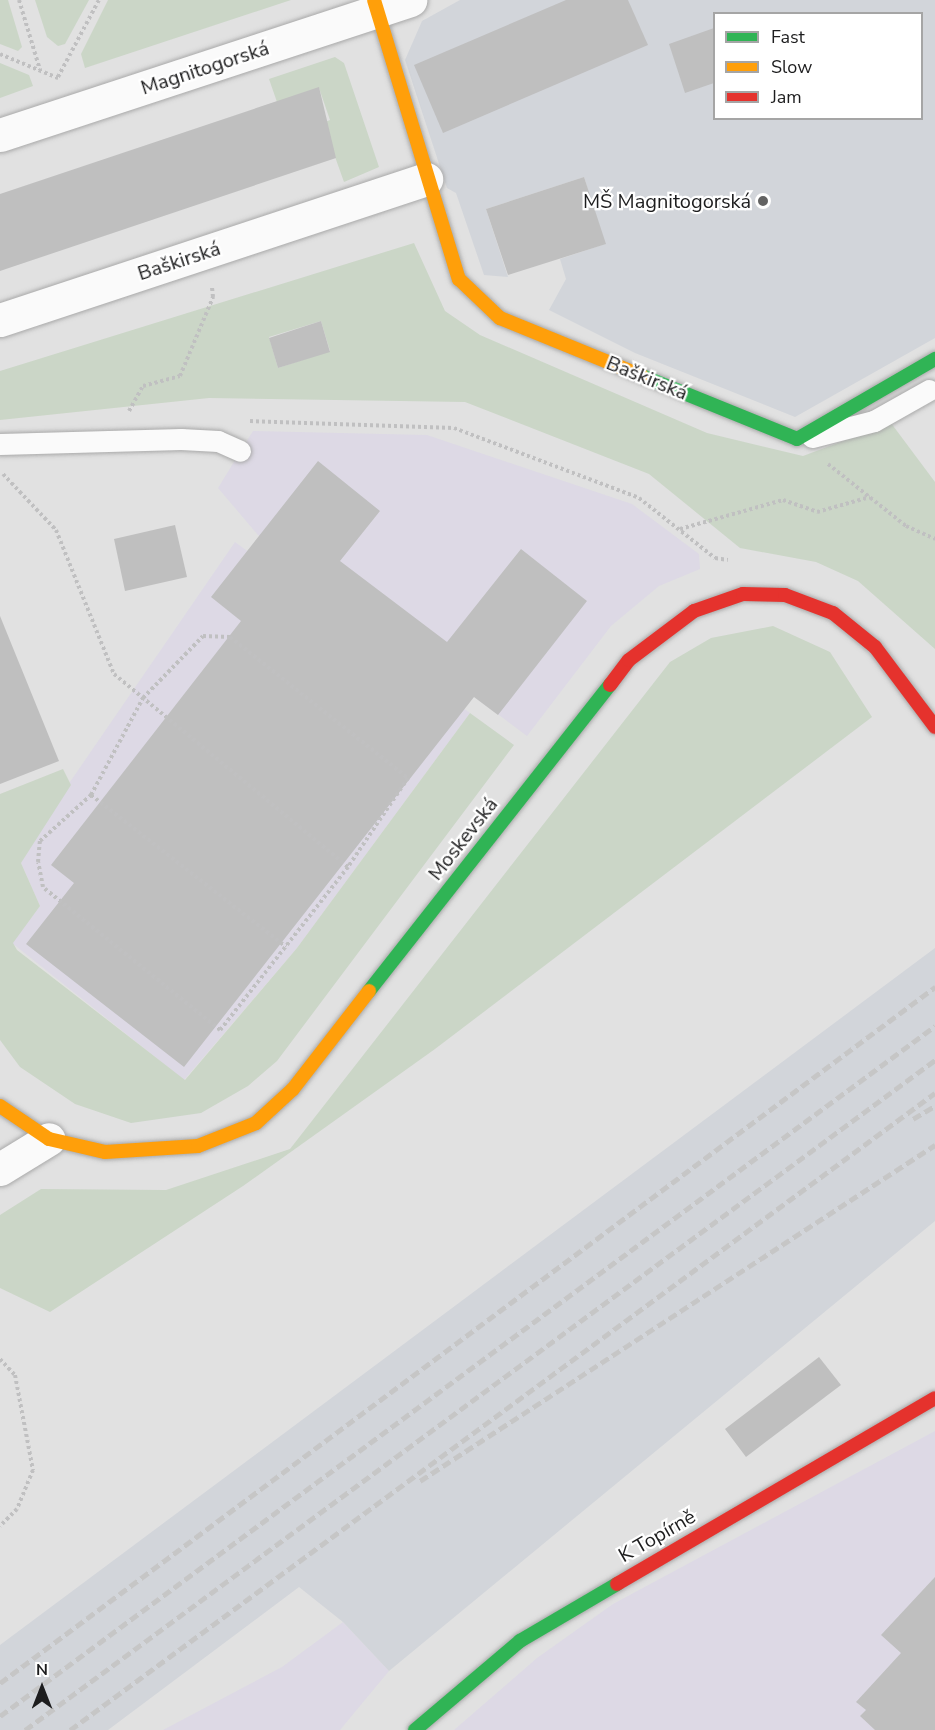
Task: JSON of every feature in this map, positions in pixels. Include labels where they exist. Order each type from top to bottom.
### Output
[{"type":"street","name":"Magnitogorská","points":[[0,135],[376,6],[410,0]]},
{"type":"street","name":"Baškirská","points":[[376,6],[426,179],[459,279],[500,318],[797,439]]},
{"type":"street","name":"Baškirská","points":[[0,320],[426,179]]},
{"type":"street","points":[[797,439],[935,359]]},
{"type":"street","name":"Moskevská","points":[[0,1106],[49,1139],[105,1152],[167,1152],[234,1133],[278,1106],[609,684],[652,638],[694,611],[743,594],[786,595],[810,602],[856,629],[897,676],[935,727]]},
{"type":"street","points":[[0,1169],[49,1139]]},
{"type":"street","name":"K Topírně","points":[[415,1730],[520,1641],[935,1398]]},
{"type":"lane","points":[[797,439],[837,434],[874,421],[929,390]]},
{"type":"lane","points":[[0,444],[113,437],[218,441],[240,452]]},
{"type":"path","points":[[19,0],[40,70]]},
{"type":"path","points":[[58,78],[99,0]]},
{"type":"path","points":[[0,54],[65,80]]},
{"type":"path","points":[[113,437],[143,386],[180,376],[213,297],[208,251]]},
{"type":"path","points":[[238,421],[454,428],[639,498]]},
{"type":"path","points":[[797,439],[906,526],[935,539]]},
{"type":"path","points":[[0,472],[56,530],[114,674],[348,867]]},
{"type":"path","points":[[679,530],[783,500],[817,512],[870,497]]},
{"type":"path","points":[[203,636],[230,637],[408,778],[348,867],[220,1030],[43,887],[40,841],[91,795],[143,698],[203,636]]},
{"type":"path","points":[[91,795],[286,947]]},
{"type":"path","points":[[0,1359],[15,1375],[33,1470],[17,1509],[0,1526]]},
{"type":"shaded area","name":"MŠ Magnitogorská","points":[[460,0],[935,0],[935,338],[795,417],[635,353],[549,310],[566,279],[560,259],[605,244],[584,177],[486,209],[508,277],[484,275],[456,193],[447,188],[405,60],[422,21]]},
{"type":"shaded area","points":[[253,431],[427,435],[632,504],[699,554],[700,569],[659,586],[611,626],[527,736],[258,535],[218,488]]},
{"type":"shaded area","points":[[235,542],[470,713],[297,948],[184,1080],[12,943],[40,906],[21,863],[50,811]]},
{"type":"shaded area","points":[[935,948],[935,1221],[389,1671],[343,1622],[299,1587],[108,1730],[0,1730],[0,1645]]},
{"type":"shaded area","points":[[935,1431],[935,1730],[454,1730],[537,1658],[613,1604]]},
{"type":"shaded area","points":[[343,1622],[389,1671],[340,1730],[163,1730],[282,1667]]},
{"type":"green space","points":[[0,0],[8,0],[22,47],[18,51],[0,44]]},
{"type":"green space","points":[[35,0],[89,0],[65,44],[58,46],[47,37]]},
{"type":"green space","points":[[108,0],[291,0],[85,68],[81,54]]},
{"type":"green space","points":[[335,57],[344,63],[379,167],[344,182],[323,123],[330,120],[319,88],[277,102],[269,79]]},
{"type":"green space","points":[[0,63],[29,75],[33,86],[0,98]]},
{"type":"green space","points":[[414,243],[445,311],[480,335],[707,433],[803,456],[891,423],[935,482],[935,649],[858,581],[816,562],[740,548],[649,474],[465,402],[209,398],[0,420],[0,371]],"holes":[[[321,321],[330,351],[278,368],[269,337]]]},
{"type":"green space","points":[[773,626],[830,652],[872,717],[435,1049],[243,1186],[50,1312],[0,1288],[0,1215],[41,1189],[166,1190],[290,1149],[670,662],[711,638]]},
{"type":"green space","points":[[470,713],[514,745],[277,1061],[248,1086],[201,1113],[131,1123],[75,1104],[20,1067],[0,1040],[0,794],[63,769],[71,785],[21,863],[40,906],[13,943],[17,950],[185,1080],[297,948]]},
{"type":"building","points":[[566,0],[628,0],[648,45],[443,133],[414,65]]},
{"type":"building","points":[[713,28],[713,83],[685,93],[669,44]]},
{"type":"building","points":[[319,87],[336,158],[0,271],[0,194]]},
{"type":"building","points":[[584,177],[606,244],[508,275],[486,209]]},
{"type":"building","points":[[321,321],[330,352],[278,368],[269,338]]},
{"type":"building","points":[[318,461],[380,511],[340,561],[447,642],[521,549],[587,601],[498,715],[474,697],[184,1067],[26,944],[74,883],[51,865],[241,621],[211,597]]},
{"type":"building","points":[[175,525],[187,577],[125,591],[114,539]]},
{"type":"building","points":[[0,616],[59,761],[0,784]]},
{"type":"building","points":[[819,1357],[841,1385],[746,1457],[725,1429]]},
{"type":"building","points":[[935,1577],[935,1730],[875,1730],[860,1716],[866,1710],[856,1702],[901,1653],[881,1635]]},
{"type":"railway","points":[[0,1683],[935,987]]},
{"type":"railway","points":[[0,1716],[935,1026]]},
{"type":"railway","points":[[25,1730],[935,1060]]},
{"type":"railway","points":[[70,1730],[935,1093]]},
{"type":"railway","points":[[913,1119],[935,1106]]},
{"type":"railway","points":[[420,1481],[935,1145]]},
{"type":"traffic: fast","points":[[642,376],[797,439],[935,359]]},
{"type":"traffic: fast","points":[[369,991],[610,685]]},
{"type":"traffic: fast","points":[[415,1730],[520,1641],[617,1584]]},
{"type":"traffic: slow","points":[[374,0],[459,279],[500,318],[642,376]]},
{"type":"traffic: slow","points":[[0,1106],[49,1139],[105,1152],[198,1146],[256,1123],[293,1089],[369,991]]},
{"type":"traffic: jam","points":[[610,685],[629,660],[694,611],[743,594],[785,595],[833,613],[875,647],[935,727]]},
{"type":"traffic: jam","points":[[617,1584],[935,1398]]},
{"type":"place","name":"MŠ Magnitogorská","points":[[763,201]]}]
